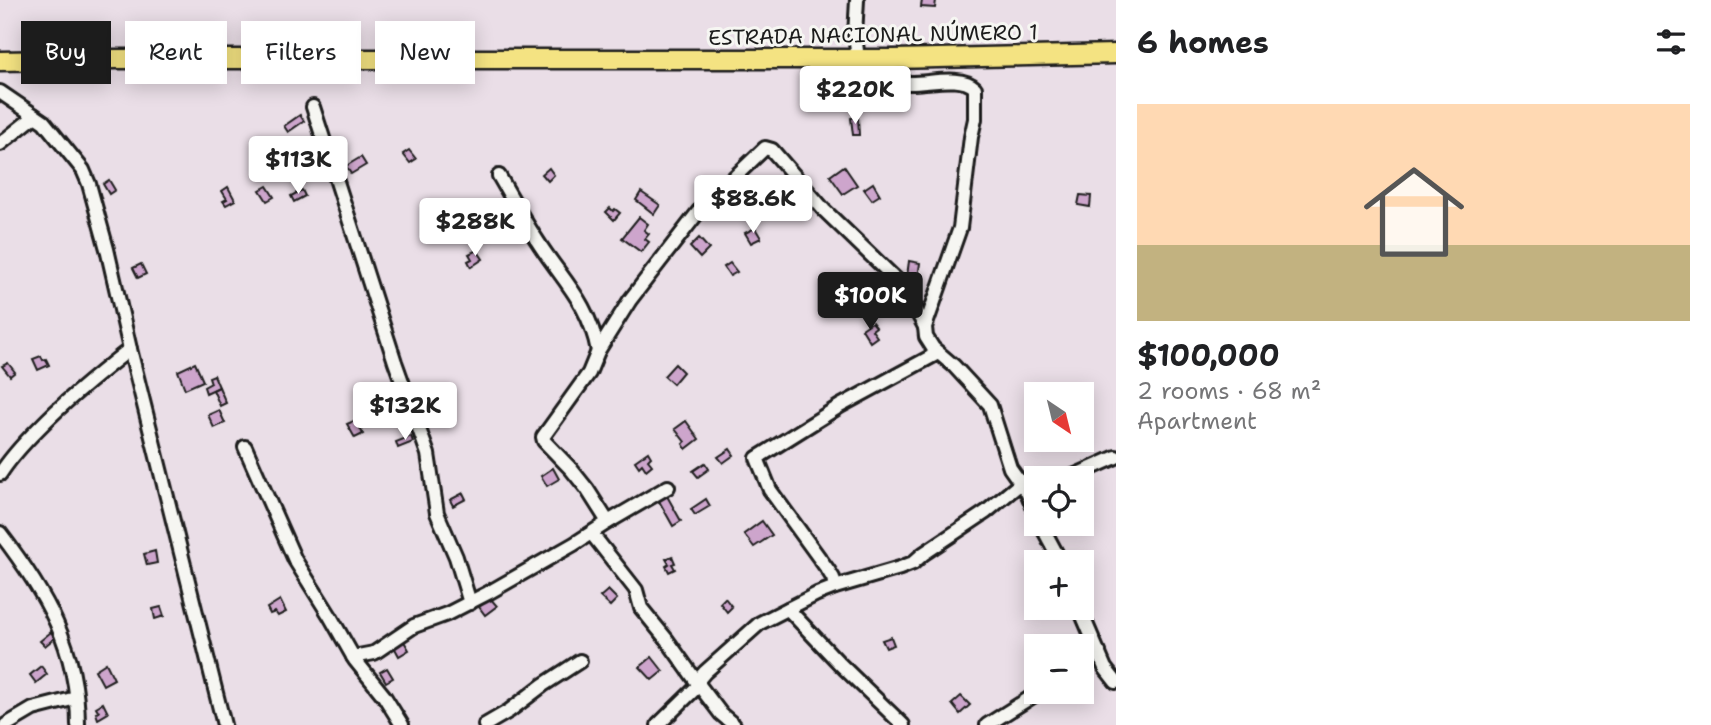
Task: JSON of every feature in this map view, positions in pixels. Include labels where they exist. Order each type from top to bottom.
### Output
[{"type":"highway","name":"ESTRADA NACIONAL NÚMERO 1","points":[[0,61],[859,59],[1116,54]]},
{"type":"street","points":[[858,0],[855,35],[859,59],[869,79],[910,83],[951,80],[971,84],[975,88],[975,119],[960,228],[925,327]]},
{"type":"street","points":[[0,92],[44,122],[79,164],[86,177],[107,249],[224,725]]},
{"type":"street","points":[[313,107],[395,362],[428,454],[438,513],[456,557],[470,603]]},
{"type":"street","points":[[0,144],[35,116]]},
{"type":"street","points":[[608,522],[571,469],[544,442],[543,437],[589,373],[598,351],[630,300],[699,211],[765,148],[772,150],[824,210],[904,287],[925,327],[929,343],[990,405],[1010,468],[1024,484]]},
{"type":"street","points":[[499,176],[538,243],[586,310],[598,351]]},
{"type":"street","points":[[0,474],[23,444],[65,401],[130,349]]},
{"type":"street","points":[[835,586],[828,570],[770,490],[757,458],[839,407],[939,353]]},
{"type":"street","points":[[245,447],[295,560],[353,657],[384,696],[402,725]]},
{"type":"street","points":[[1094,467],[1116,457]]},
{"type":"street","points":[[353,657],[374,653],[414,625],[470,603],[592,534],[668,487]]},
{"type":"street","points":[[658,725],[699,685],[699,679],[705,672],[760,624],[835,586],[913,563],[986,512],[1024,490]]},
{"type":"street","points":[[0,533],[55,616],[75,677],[78,725]]},
{"type":"street","points":[[592,534],[636,590],[641,608],[721,714],[734,725]]},
{"type":"street","points":[[788,609],[903,725]]},
{"type":"street","points":[[1085,620],[1105,668],[1116,682]]},
{"type":"street","points":[[1094,656],[1099,652]]},
{"type":"street","points":[[369,677],[368,667],[374,653]]},
{"type":"street","points":[[485,725],[580,661]]},
{"type":"street","points":[[6,725],[33,709],[76,698]]},
{"type":"street","points":[[987,725],[1024,702]]},
{"type":"building","points":[[922,0],[936,0],[935,8],[921,7]]},
{"type":"building","points":[[300,115],[304,121],[288,132],[284,126]]},
{"type":"building","points":[[858,117],[859,135],[853,135],[851,118]]},
{"type":"building","points":[[409,150],[416,159],[410,163],[403,154]]},
{"type":"building","points":[[361,157],[366,165],[351,174],[346,166]]},
{"type":"building","points":[[844,166],[857,185],[843,194],[830,176]]},
{"type":"building","points":[[549,168],[554,175],[548,181],[542,174]]},
{"type":"building","points":[[109,180],[115,190],[109,194],[103,184]]},
{"type":"building","points":[[873,183],[880,195],[872,200],[864,189]]},
{"type":"building","points":[[267,186],[274,197],[267,201],[260,190]]},
{"type":"building","points":[[228,187],[235,200],[226,205],[223,201],[227,199],[222,191]]},
{"type":"building","points":[[789,187],[803,204],[798,208],[784,192]]},
{"type":"building","points":[[302,190],[305,196],[294,202],[291,196]]},
{"type":"building","points":[[641,192],[660,205],[654,214],[636,200]]},
{"type":"building","points":[[1080,195],[1091,196],[1090,207],[1078,205]]},
{"type":"building","points":[[610,208],[620,213],[614,220],[606,212]]},
{"type":"building","points":[[639,217],[648,224],[644,230],[649,234],[645,239],[649,242],[641,252],[622,238]]},
{"type":"building","points":[[493,218],[497,223],[478,235],[475,230]]},
{"type":"building","points":[[755,228],[761,238],[751,243],[745,233]]},
{"type":"building","points":[[699,238],[709,249],[700,258],[690,247]]},
{"type":"building","points":[[477,250],[483,259],[471,267],[468,261],[472,259],[469,254]]},
{"type":"building","points":[[909,261],[920,263],[918,278],[907,276]]},
{"type":"building","points":[[730,263],[737,272],[730,276],[724,267]]},
{"type":"building","points":[[141,264],[146,274],[138,278],[133,268]]},
{"type":"building","points":[[872,322],[876,327],[872,330],[877,337],[870,342],[862,329]]},
{"type":"building","points":[[41,356],[49,365],[38,370],[33,359]]},
{"type":"building","points":[[8,363],[15,372],[10,376],[2,366]]},
{"type":"building","points":[[195,363],[203,381],[185,389],[178,371]]},
{"type":"building","points":[[675,364],[683,372],[673,384],[664,376]]},
{"type":"building","points":[[214,375],[219,387],[206,393],[204,387],[211,383],[209,377]]},
{"type":"building","points":[[219,387],[226,403],[220,406],[213,390]]},
{"type":"building","points":[[219,410],[225,423],[214,428],[208,415]]},
{"type":"building","points":[[356,420],[363,434],[355,438],[347,424]]},
{"type":"building","points":[[686,421],[699,439],[686,449],[683,444],[685,442],[675,429]]},
{"type":"building","points":[[411,436],[413,442],[398,448],[396,442]]},
{"type":"building","points":[[730,449],[734,455],[723,463],[718,457]]},
{"type":"building","points":[[648,452],[651,457],[648,460],[652,465],[646,470],[642,464],[639,467],[635,461]]},
{"type":"building","points":[[705,463],[709,469],[698,477],[693,471]]},
{"type":"building","points":[[553,468],[559,479],[547,486],[541,476]]},
{"type":"building","points":[[463,493],[466,499],[453,506],[450,500]]},
{"type":"building","points":[[667,496],[681,521],[673,526],[659,501]]},
{"type":"building","points":[[706,499],[710,506],[695,515],[691,509]]},
{"type":"building","points":[[762,521],[772,535],[754,547],[744,534]]},
{"type":"building","points":[[155,551],[157,563],[147,565],[144,554]]},
{"type":"building","points":[[672,556],[675,569],[669,572],[666,559]]},
{"type":"building","points":[[608,590],[617,599],[610,606],[600,597]]},
{"type":"building","points":[[490,598],[497,606],[485,615],[479,607]]},
{"type":"building","points":[[725,598],[732,607],[727,612],[720,603]]},
{"type":"building","points":[[280,600],[286,612],[278,616],[275,612],[270,614],[267,608]]},
{"type":"building","points":[[161,607],[164,616],[155,619],[153,609]]},
{"type":"building","points":[[51,632],[56,637],[45,646],[40,641]]},
{"type":"building","points":[[891,637],[894,645],[886,648],[882,640]]},
{"type":"building","points":[[402,638],[409,650],[399,656],[392,643]]},
{"type":"building","points":[[652,657],[663,671],[652,680],[640,667]]},
{"type":"building","points":[[106,663],[114,679],[103,685],[95,670]]},
{"type":"building","points":[[41,666],[47,674],[36,683],[30,675]]},
{"type":"building","points":[[387,668],[393,678],[386,682],[380,672]]},
{"type":"building","points":[[961,696],[970,705],[960,714],[952,704]]},
{"type":"building","points":[[103,703],[108,713],[98,719],[96,713],[99,712],[96,707]]}]
